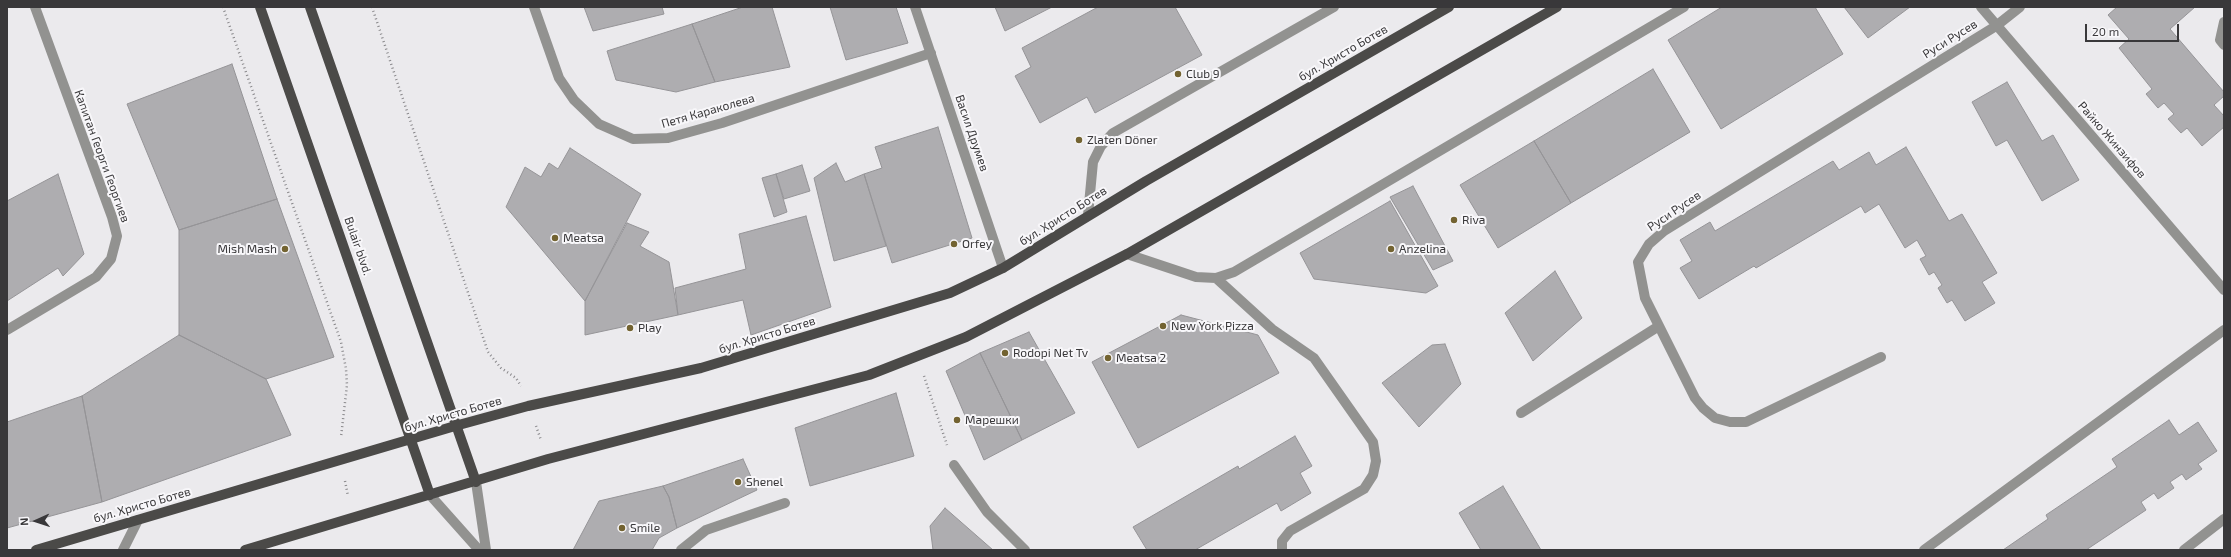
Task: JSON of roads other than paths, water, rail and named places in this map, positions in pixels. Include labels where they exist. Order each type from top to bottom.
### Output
[{"type":"main road","name":"Bulair blvd.","points":[[260,7],[430,494]]},
{"type":"main road","points":[[310,7],[455,426],[476,482]]},
{"type":"main road","name":"бул. Христо Ботев","points":[[36,550],[455,426],[528,406],[701,368],[950,293],[1003,268],[1088,215],[1450,7]]},
{"type":"main road","points":[[245,550],[430,494],[476,482],[548,459],[869,375],[966,337],[1127,254],[1557,7]]},
{"type":"street","name":"Капитан Георги Георгиев","points":[[7,330],[96,277],[111,260],[117,236],[112,217],[52,57],[35,7]]},
{"type":"street","name":"Петя Караколева","points":[[534,7],[559,78],[574,100],[599,124],[633,138],[668,138],[722,123],[931,53]]},
{"type":"street","name":"Васил Друмев","points":[[915,7],[1003,268]]},
{"type":"street","points":[[1088,215],[1093,162],[1101,146],[1113,133],[1334,7]]},
{"type":"street","points":[[1127,254],[1196,277],[1216,278],[1234,272],[1684,7]]},
{"type":"street","name":"Райко Жинзифов","points":[[1981,7],[2224,290]]},
{"type":"street","name":"Руси Русев","points":[[1881,357],[1746,422],[1730,422],[1715,418],[1703,408],[1695,398],[1645,298],[1638,262],[1649,244],[1664,231],[1996,26],[2020,7]]},
{"type":"street","points":[[2224,22],[2220,40],[2224,45]]},
{"type":"street","points":[[1216,278],[1272,329],[1314,358],[1373,442],[1376,461],[1373,475],[1364,489],[1290,531],[1282,541],[1282,550]]},
{"type":"street","points":[[1521,413],[1659,326]]},
{"type":"street","points":[[1924,550],[2224,330]]},
{"type":"street","points":[[954,465],[987,512],[1025,550]]},
{"type":"street","points":[[476,482],[486,550]]},
{"type":"street","points":[[430,494],[479,550]]},
{"type":"street","points":[[681,550],[706,530],[785,503]]},
{"type":"street","points":[[2184,550],[2224,519]]},
{"type":"street","points":[[123,550],[138,520]]},
{"type":"place","name":"Club 9","points":[[1178,74]]},
{"type":"place","name":"Zlaten Döner","points":[[1079,140]]},
{"type":"place","name":"Riva","points":[[1454,220]]},
{"type":"place","name":"Meatsa","points":[[555,238]]},
{"type":"place","name":"Orfey","points":[[954,244]]},
{"type":"place","name":"Mish Mash","points":[[285,249]]},
{"type":"place","name":"Anzelina","points":[[1391,249]]},
{"type":"place","name":"New York Pizza","points":[[1163,326]]},
{"type":"place","name":"Play","points":[[630,328]]},
{"type":"place","name":"Rodopi Net Tv","points":[[1005,353]]},
{"type":"place","name":"Meatsa 2","points":[[1108,358]]},
{"type":"place","name":"Марешки","points":[[957,420]]},
{"type":"place","name":"Shenel","points":[[738,482]]},
{"type":"place","name":"Smile","points":[[622,528]]}]
